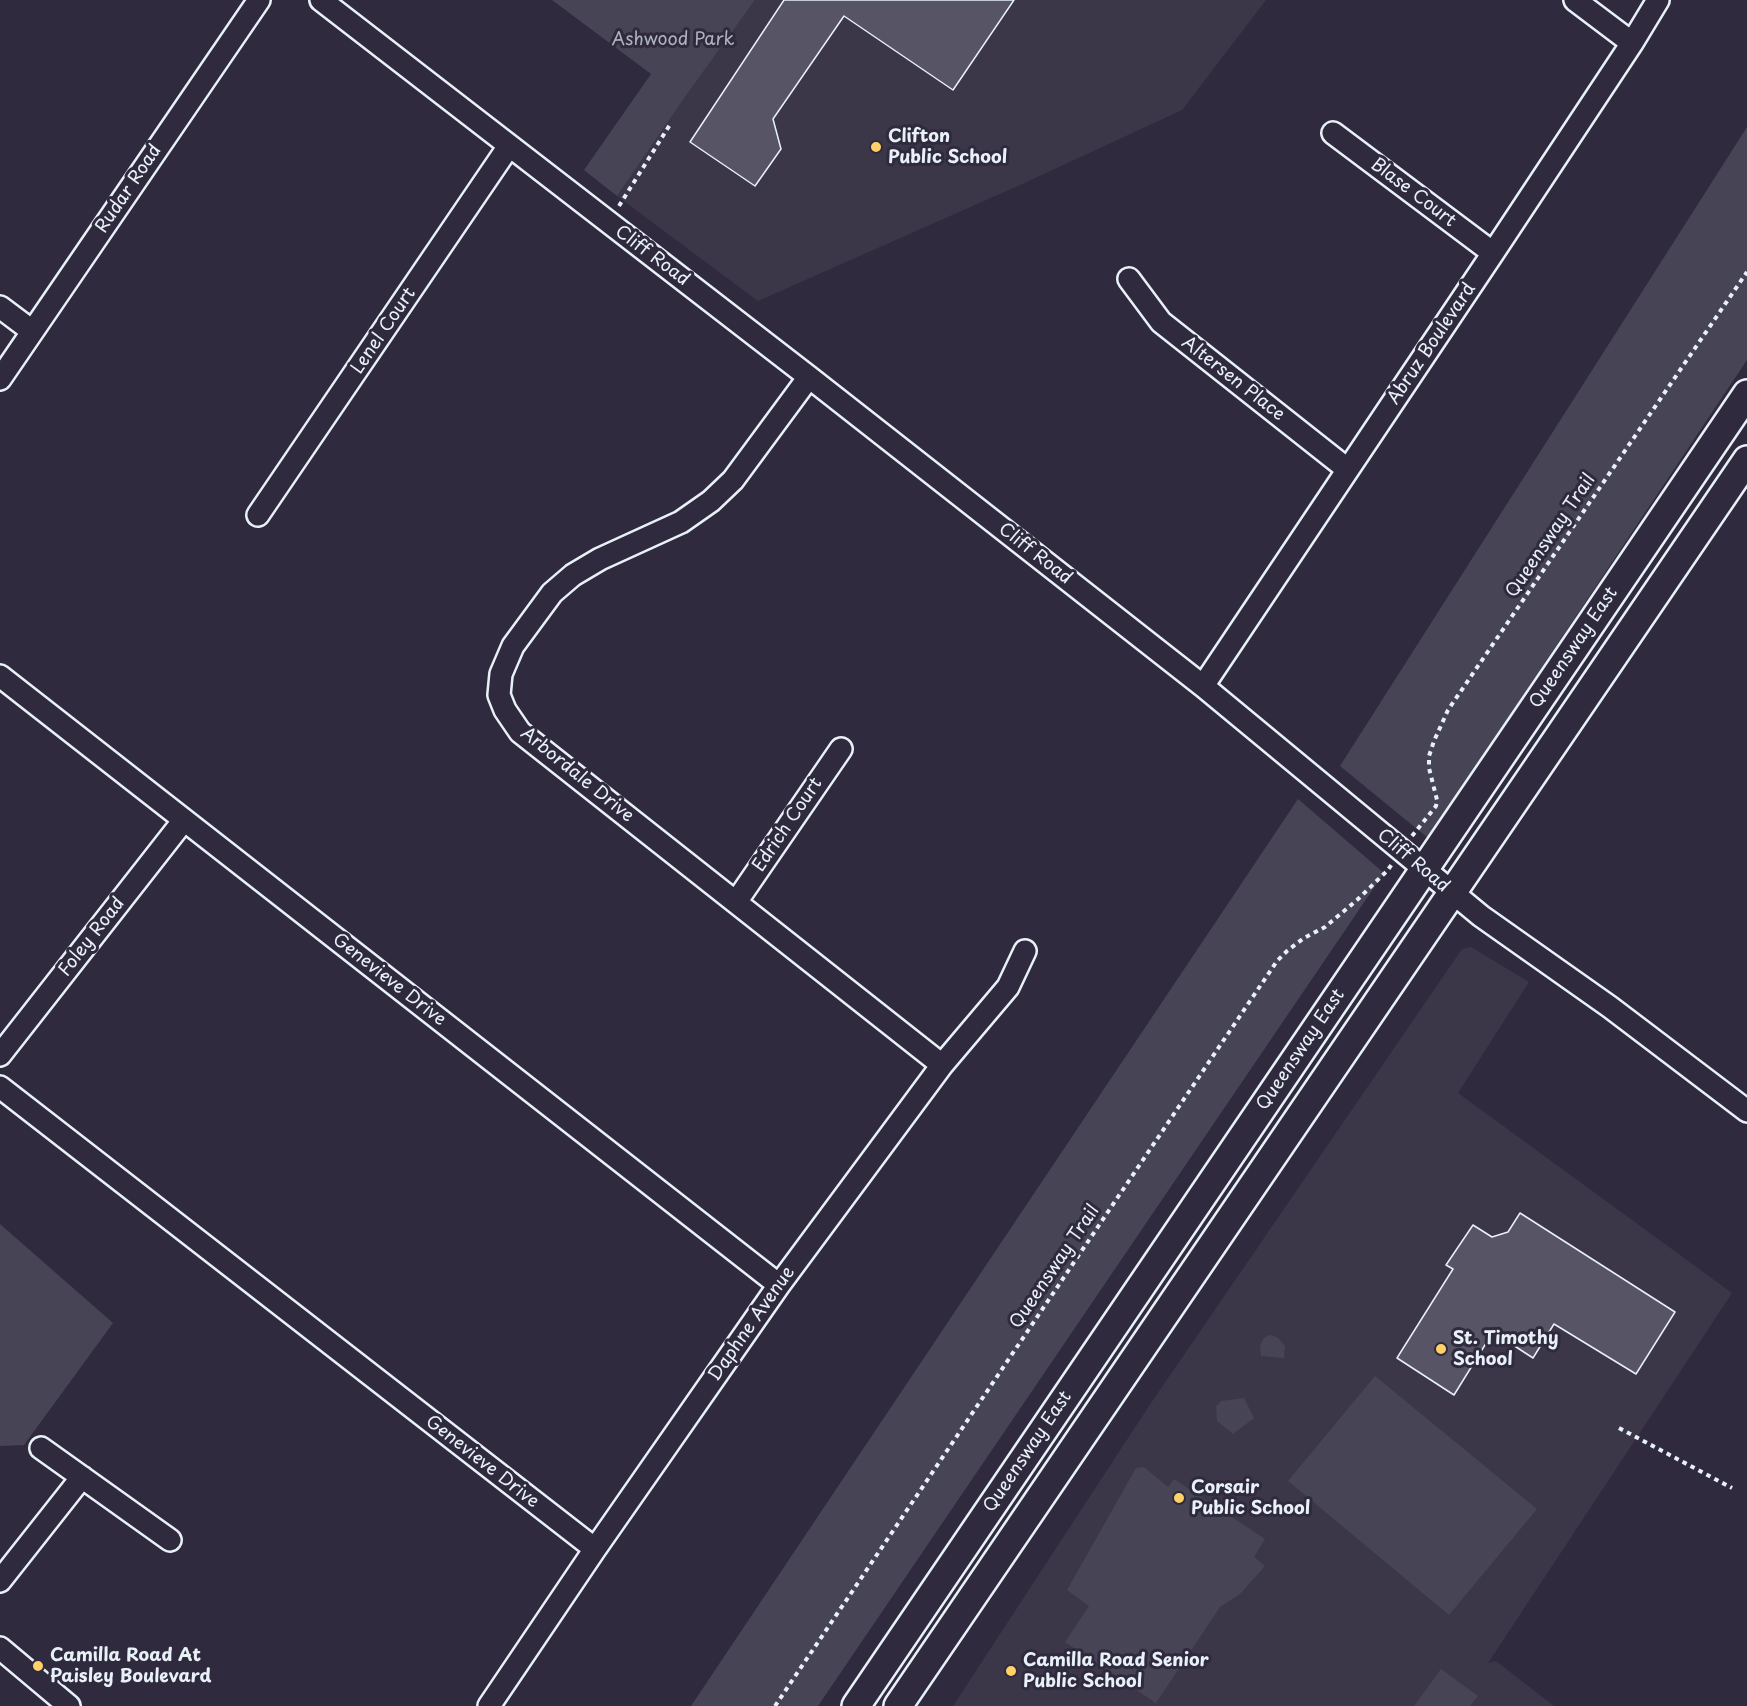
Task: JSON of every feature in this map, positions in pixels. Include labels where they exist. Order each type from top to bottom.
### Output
[{"type":"main road","name":"Queensway East","points":[[856,1706],[1747,394]]},
{"type":"main road","name":"Queensway East","points":[[898,1706],[1747,460]]},
{"type":"street","name":"Rudar Road","points":[[0,379],[259,0]]},
{"type":"street","name":"Cliff Road","points":[[321,0],[1203,686],[1481,916],[1610,1007],[1747,1111]]},
{"type":"street","points":[[1575,0],[1632,43]]},
{"type":"street","name":"Abruz Boulevard","points":[[1203,686],[1493,253],[1658,0]]},
{"type":"street","name":"Blase Court","points":[[1333,133],[1493,253]]},
{"type":"street","name":"Lenel Court","points":[[258,515],[509,146]]},
{"type":"street","name":"Altersen Place","points":[[1129,279],[1161,322],[1347,469]]},
{"type":"street","points":[[0,308],[32,331]]},
{"type":"street","name":"Arbordale Drive","points":[[808,377],[733,480],[711,501],[681,522],[600,559],[573,575],[552,593],[513,646],[501,674],[499,695],[505,711],[520,732],[942,1065]]},
{"type":"street","name":"Genevieve Drive","points":[[0,676],[779,1285]]},
{"type":"street","name":"Edrich Court","points":[[736,902],[841,749]]},
{"type":"street","name":"Foley Road","points":[[0,1055],[184,820]]},
{"type":"street","name":"Daphne Avenue","points":[[489,1706],[779,1285],[942,1065],[1008,987],[1025,951]]},
{"type":"street","name":"Genevieve Drive","points":[[0,1087],[595,1549]]},
{"type":"street","points":[[41,1448],[170,1540]]},
{"type":"street","points":[[0,1581],[82,1477]]},
{"type":"street","points":[[0,1647],[69,1706]]},
{"type":"path","points":[[608,223],[671,123]]},
{"type":"path","name":"Queensway Trail","points":[[1419,826],[1436,806],[1437,800],[1429,768],[1429,756],[1448,710],[1747,272]]},
{"type":"path","name":"Queensway Trail","points":[[775,1706],[1277,961],[1304,938],[1324,927],[1357,900],[1387,871]]},
{"type":"path","points":[[1619,1428],[1732,1488]]},
{"type":"shaded area","name":"Clifton Public School","points":[[755,0],[1266,0],[1182,110],[1020,185],[758,301],[617,196]]},
{"type":"shaded area","name":"St. Timothy School","points":[[1471,947],[1529,982],[1458,1093],[1732,1293],[1488,1663],[1496,1661],[1554,1706],[953,1706],[1149,1406],[1462,949]]},
{"type":"green space","name":"Ashwood Park","points":[[552,0],[755,0],[617,196],[584,170],[651,74]]},
{"type":"green space","points":[[1747,127],[1747,360],[1428,838],[1340,766]]},
{"type":"green space","points":[[1298,799],[1384,873],[818,1706],[691,1706]]},
{"type":"green space","points":[[0,1224],[113,1323],[24,1445],[0,1446]]},
{"type":"green space","points":[[1269,1335],[1277,1337],[1285,1346],[1284,1358],[1261,1356],[1260,1345]]},
{"type":"green space","points":[[1375,1376],[1537,1509],[1449,1615],[1288,1481]]},
{"type":"green space","points":[[1244,1398],[1254,1418],[1233,1434],[1217,1421],[1216,1406],[1221,1401]]},
{"type":"green space","points":[[1144,1467],[1168,1487],[1174,1479],[1265,1539],[1254,1557],[1265,1566],[1240,1594],[1220,1607],[1156,1703],[1065,1642],[1089,1606],[1067,1590],[1136,1468]]},
{"type":"green space","points":[[1441,1669],[1478,1696],[1470,1706],[1414,1706]]},
{"type":"building","points":[[784,0],[1014,0],[953,90],[844,16],[773,119],[781,149],[755,186],[690,142]]},
{"type":"building","points":[[1520,1213],[1675,1312],[1636,1374],[1554,1324],[1533,1358],[1493,1332],[1454,1395],[1397,1358],[1453,1269],[1446,1265],[1473,1225],[1492,1237],[1508,1232]]},
{"type":"place","name":"Clifton Public School","points":[[876,147]]},
{"type":"place","name":"St. Timothy School","points":[[1441,1349]]},
{"type":"place","name":"Corsair Public School","points":[[1179,1498]]},
{"type":"place","name":"Camilla Road At Paisley Boulevard","points":[[38,1666]]},
{"type":"place","name":"Camilla Road Senior Public School","points":[[1011,1671]]}]
